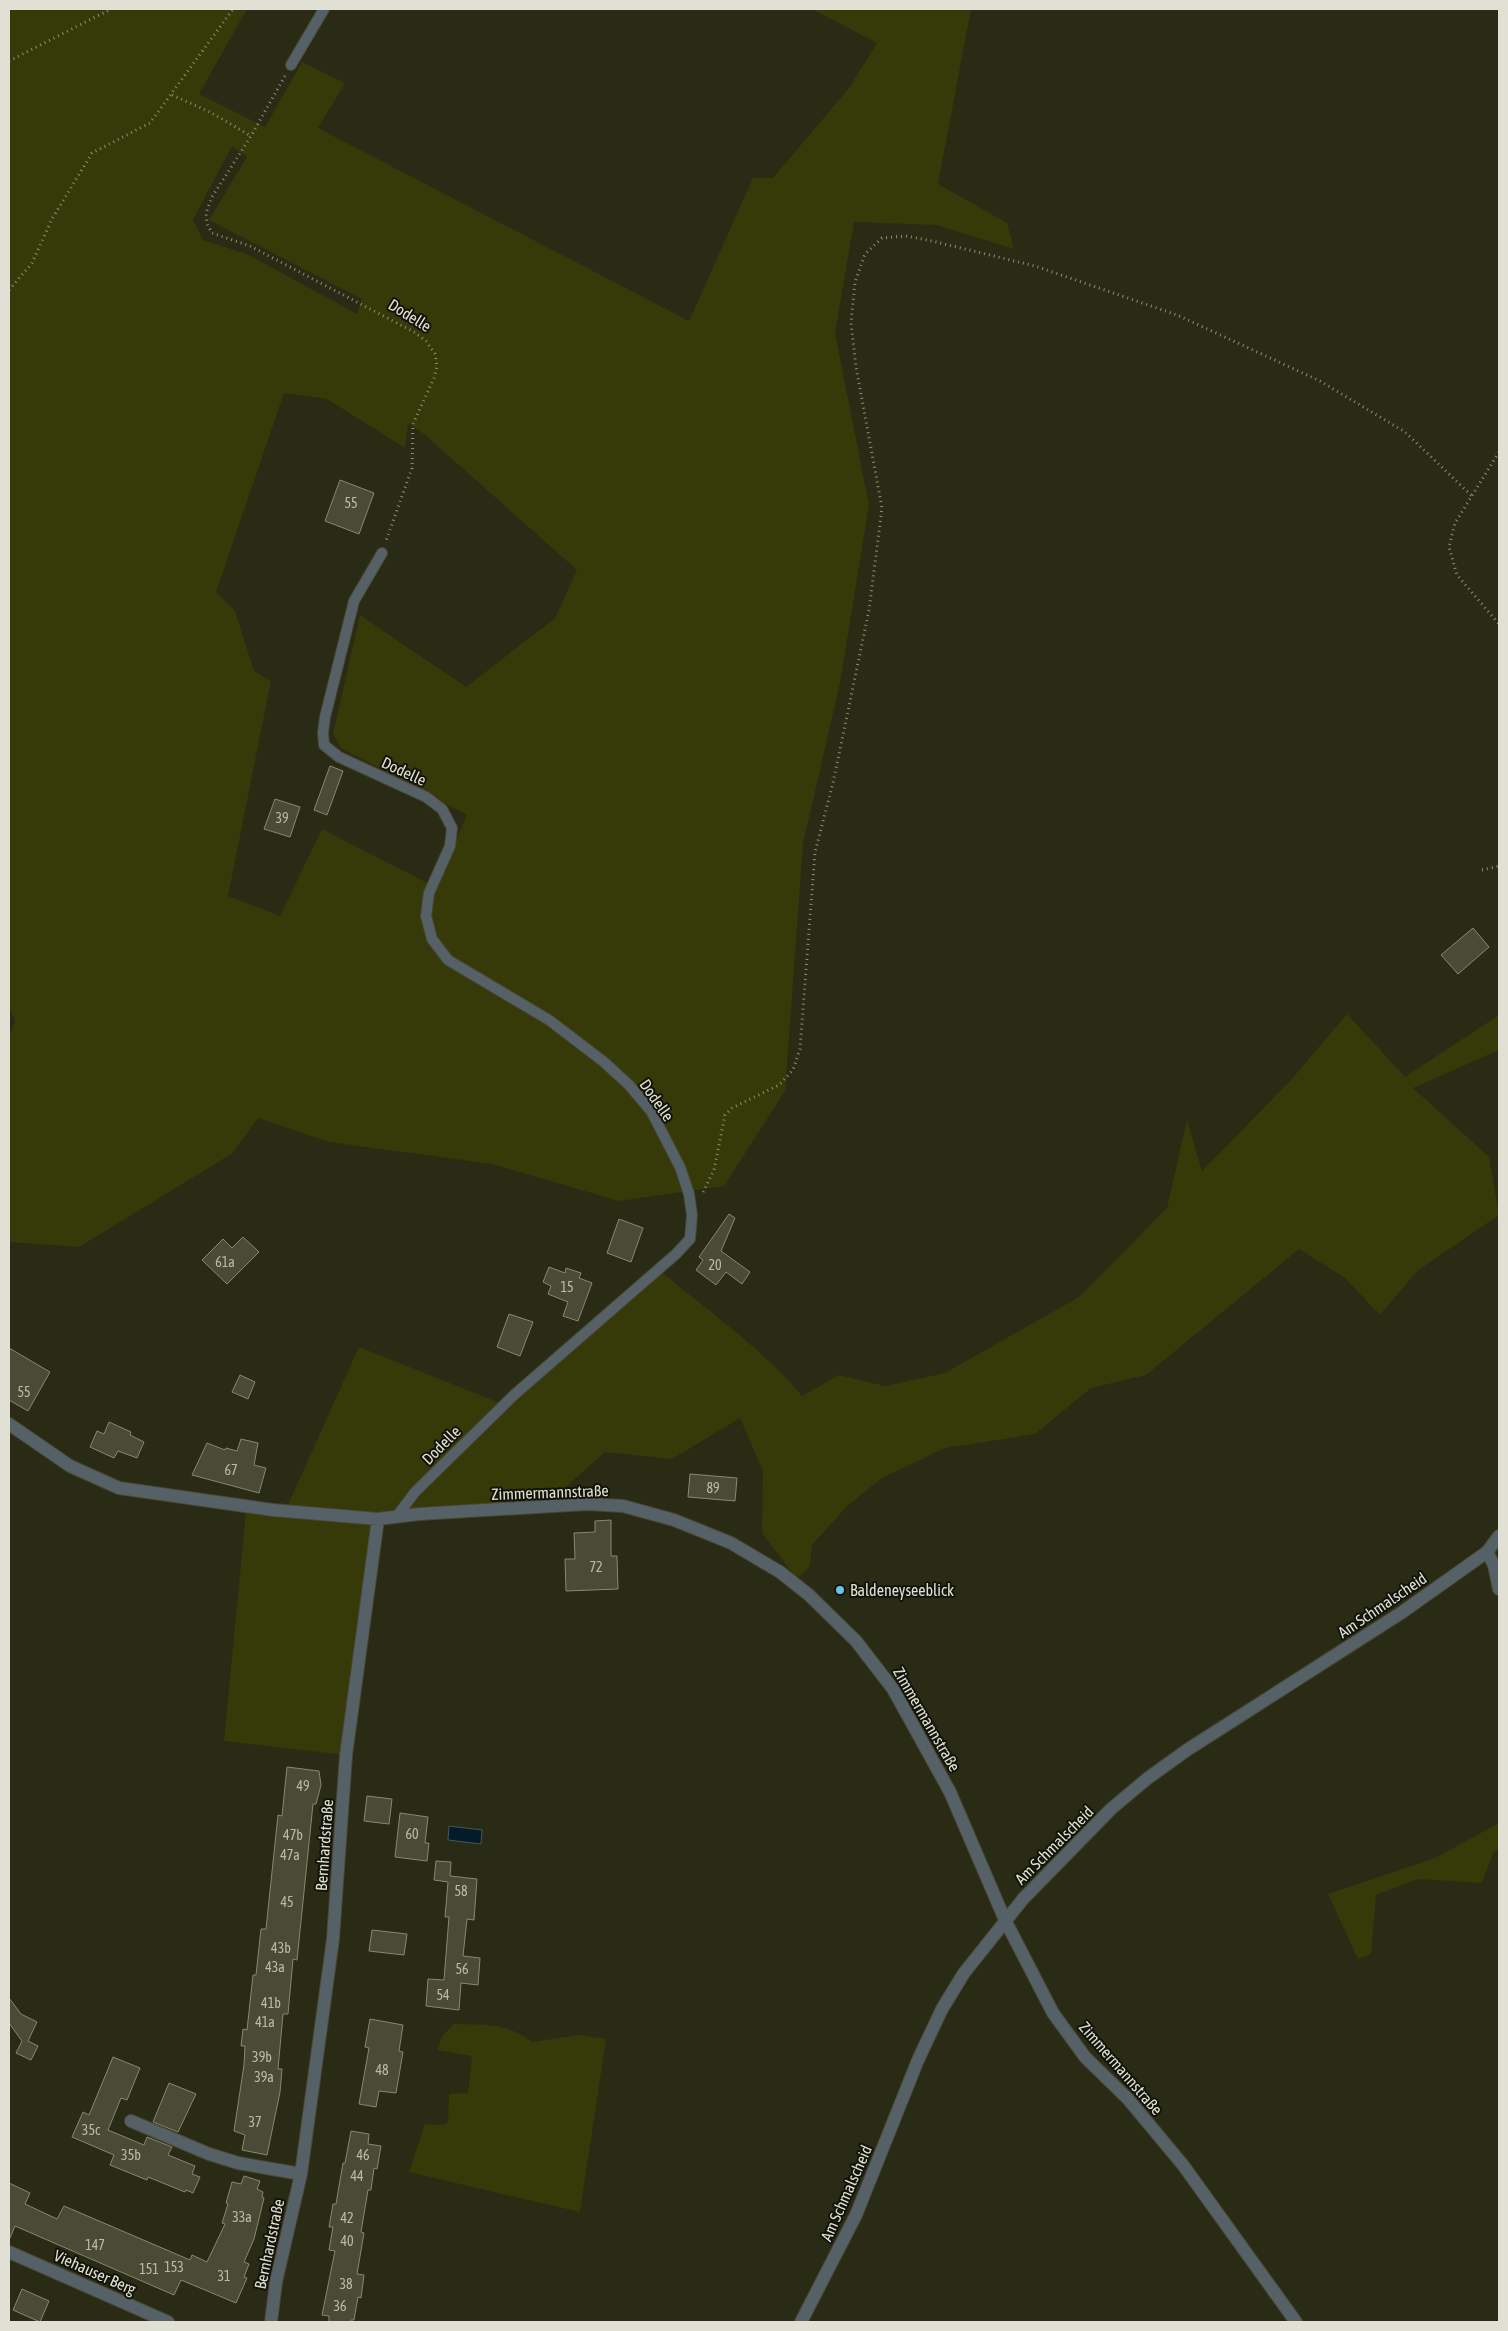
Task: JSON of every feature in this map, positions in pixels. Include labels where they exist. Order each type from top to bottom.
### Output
[{"type":"street","name":"Zimmermannstraße","points":[[9,1424],[70,1466],[119,1488],[273,1510],[378,1519],[397,1516],[587,1504],[623,1506],[674,1520],[731,1543],[780,1572],[809,1595],[856,1641],[893,1689],[950,1792],[1005,1920],[1053,2013],[1080,2050],[1128,2099],[1183,2165],[1296,2322]]},
{"type":"street","name":"Bernhardstraße","points":[[271,2322],[276,2282],[301,2174],[333,1939],[346,1755],[378,1519]]},
{"type":"street","name":"Am Schmalscheid","points":[[801,2322],[856,2216],[918,2060],[942,2009],[964,1973],[1023,1899],[1111,1809],[1148,1778],[1187,1750],[1401,1613],[1487,1552],[1499,1536]]},
{"type":"street","points":[[1487,1552],[1494,1565],[1499,1589]]},
{"type":"street","points":[[131,2122],[209,2154],[238,2163],[301,2174]]},
{"type":"street","name":"Viehauser Berg","points":[[9,2252],[168,2322]]},
{"type":"lane","points":[[291,65],[324,9]]},
{"type":"lane","name":"Dodelle","points":[[382,554],[354,601],[325,717],[324,745],[339,757],[426,797],[442,809],[452,828],[450,846],[429,893],[426,916],[432,939],[448,960],[549,1020],[604,1062],[629,1085],[651,1111],[680,1167],[689,1194],[692,1215],[690,1239],[676,1254],[514,1395],[415,1492],[397,1516]]},
{"type":"path","points":[[9,61],[112,9]]},
{"type":"path","points":[[9,290],[32,263],[52,219],[92,153],[150,123],[172,95],[232,9]]},
{"type":"path","name":"Dodelle","points":[[291,65],[251,136],[212,197],[206,213],[207,224],[212,233],[250,246],[414,332],[426,341],[436,354],[437,366],[434,378],[413,424],[412,468],[382,554]]},
{"type":"path","points":[[172,95],[210,112],[251,136]]},
{"type":"path","points":[[692,1215],[714,1170],[725,1115],[732,1108],[779,1085],[793,1070],[800,1049],[815,852],[833,784],[869,610],[882,508],[856,367],[851,322],[855,282],[865,254],[882,238],[906,236],[1035,266],[1177,314],[1320,382],[1405,432],[1472,496]]},
{"type":"path","points":[[1499,452],[1455,522],[1449,547],[1457,575],[1499,624]]},
{"type":"path","points":[[1482,870],[1499,866]]},
{"type":"shaded area","points":[[9,9],[247,9],[199,94],[265,127],[302,62],[345,83],[318,128],[689,321],[753,178],[773,178],[849,88],[877,43],[812,9],[971,9],[938,184],[1007,223],[1014,249],[936,225],[854,222],[835,333],[869,505],[840,683],[803,844],[785,1091],[724,1186],[619,1201],[492,1164],[329,1142],[258,1118],[233,1153],[79,1247],[9,1242],[9,1036],[15,1021],[9,1007]],"holes":[[[232,146],[247,157],[209,220],[362,299],[357,314],[247,254],[203,240],[193,220]],[[284,393],[327,399],[405,448],[408,423],[424,434],[577,570],[555,618],[466,687],[360,615],[333,734],[341,748],[467,815],[435,887],[322,829],[280,916],[228,896],[271,681],[254,671],[235,611],[216,592]]]},
{"type":"shaded area","points":[[1347,1014],[1405,1077],[1499,1015],[1499,1050],[1413,1088],[1489,1157],[1499,1215],[1417,1271],[1380,1315],[1345,1278],[1299,1249],[1146,1375],[1091,1388],[1035,1434],[945,1448],[882,1478],[847,1506],[812,1545],[810,1566],[797,1579],[762,1533],[763,1471],[740,1418],[672,1459],[605,1452],[559,1493],[557,1504],[376,1517],[287,1507],[359,1347],[500,1403],[660,1271],[752,1346],[802,1396],[839,1375],[885,1386],[945,1373],[1079,1297],[1167,1208],[1187,1120],[1202,1171],[1291,1080]]},
{"type":"shaded area","points":[[246,1511],[375,1523],[346,1755],[224,1741]]},
{"type":"shaded area","points":[[1499,1823],[1499,1849],[1493,1853],[1482,1883],[1418,1879],[1376,1895],[1371,1954],[1358,1959],[1328,1894],[1435,1858]]},
{"type":"shaded area","points":[[454,2024],[504,2028],[532,2042],[579,2035],[606,2039],[580,2212],[409,2172],[425,2124],[443,2125],[448,2122],[449,2094],[468,2093],[472,2056],[437,2050],[443,2035]]},
{"type":"water","points":[[449,1826],[482,1830],[481,1844],[448,1840]]},
{"type":"building","points":[[340,480],[374,493],[359,534],[325,521]]},
{"type":"building","points":[[330,766],[343,771],[327,815],[314,810]]},
{"type":"building","points":[[275,799],[300,807],[290,837],[264,829]]},
{"type":"building","points":[[1473,928],[1489,947],[1458,974],[1441,955]]},
{"type":"building","points":[[729,1214],[735,1218],[721,1251],[750,1272],[742,1284],[726,1272],[716,1285],[696,1270],[703,1260],[699,1257]]},
{"type":"building","points":[[619,1219],[643,1228],[631,1262],[607,1253]]},
{"type":"building","points":[[243,1237],[259,1252],[227,1284],[202,1260],[223,1239],[232,1248]]},
{"type":"building","points":[[549,1267],[565,1273],[566,1268],[581,1273],[579,1278],[592,1283],[578,1321],[563,1316],[568,1302],[548,1294],[551,1286],[543,1282]]},
{"type":"building","points":[[509,1314],[533,1322],[520,1356],[497,1347]]},
{"type":"building","points":[[9,1348],[50,1372],[28,1411],[9,1400]]},
{"type":"building","points":[[240,1375],[255,1382],[248,1399],[232,1392]]},
{"type":"building","points":[[109,1422],[131,1432],[130,1435],[144,1442],[137,1458],[118,1451],[114,1458],[90,1447],[97,1431],[104,1434]]},
{"type":"building","points":[[241,1439],[258,1443],[254,1465],[266,1468],[259,1493],[192,1475],[207,1443],[225,1450],[226,1448],[237,1451]]},
{"type":"building","points":[[690,1474],[737,1478],[735,1501],[688,1497]]},
{"type":"building","points":[[611,1520],[611,1556],[617,1556],[618,1589],[566,1591],[565,1559],[575,1559],[574,1533],[595,1532],[595,1521]]},
{"type":"building","points":[[287,1767],[319,1771],[321,1785],[316,1804],[313,1804],[297,1960],[293,1959],[288,2014],[283,2014],[278,2069],[282,2069],[280,2092],[267,2155],[242,2150],[245,2135],[234,2131],[244,2065],[245,2046],[241,2046],[243,2029],[247,2030],[253,1975],[256,1975],[261,1929],[266,1929],[278,1815],[282,1816]]},
{"type":"building","points":[[367,1796],[392,1799],[389,1824],[364,1821]]},
{"type":"building","points":[[400,1813],[428,1817],[425,1843],[429,1843],[427,1861],[395,1857]]},
{"type":"building","points":[[436,1861],[451,1862],[450,1876],[477,1879],[474,1920],[467,1919],[463,1956],[480,1958],[478,1985],[461,1983],[459,2010],[426,2006],[428,1979],[444,1980],[449,1917],[445,1917],[448,1882],[434,1880]]},
{"type":"building","points":[[372,1930],[407,1934],[404,1955],[369,1951]]},
{"type":"building","points":[[9,1998],[21,2014],[37,2022],[28,2041],[38,2046],[31,2060],[16,2053],[22,2041],[9,2023]]},
{"type":"building","points":[[370,2019],[403,2025],[399,2051],[403,2052],[396,2093],[379,2091],[376,2107],[359,2104],[369,2048],[365,2047]]},
{"type":"building","points":[[113,2057],[140,2068],[127,2100],[121,2098],[108,2130],[144,2145],[147,2137],[172,2147],[168,2155],[195,2166],[192,2174],[200,2177],[193,2193],[186,2190],[185,2192],[148,2177],[147,2180],[110,2165],[114,2155],[72,2137],[83,2112],[89,2115]]},
{"type":"building","points":[[169,2083],[196,2094],[178,2132],[153,2122]]},
{"type":"building","points":[[351,2131],[369,2134],[368,2144],[381,2146],[377,2169],[374,2168],[371,2190],[368,2190],[361,2232],[364,2233],[357,2274],[364,2275],[361,2298],[358,2297],[354,2320],[350,2322],[329,2322],[329,2316],[322,2315],[335,2251],[329,2250],[333,2227],[329,2227],[333,2204],[336,2204]]},
{"type":"building","points":[[244,2176],[260,2181],[257,2189],[263,2192],[262,2197],[264,2198],[254,2239],[244,2262],[249,2264],[244,2277],[247,2278],[236,2303],[181,2280],[174,2295],[15,2226],[9,2240],[9,2183],[30,2193],[25,2204],[57,2219],[64,2206],[190,2260],[192,2255],[207,2262],[225,2224],[222,2223],[232,2182],[241,2184]]},
{"type":"building","points":[[22,2289],[49,2301],[40,2322],[13,2310]]},
{"type":"place","name":"Baldeneyseeblick","points":[[840,1590]]}]
